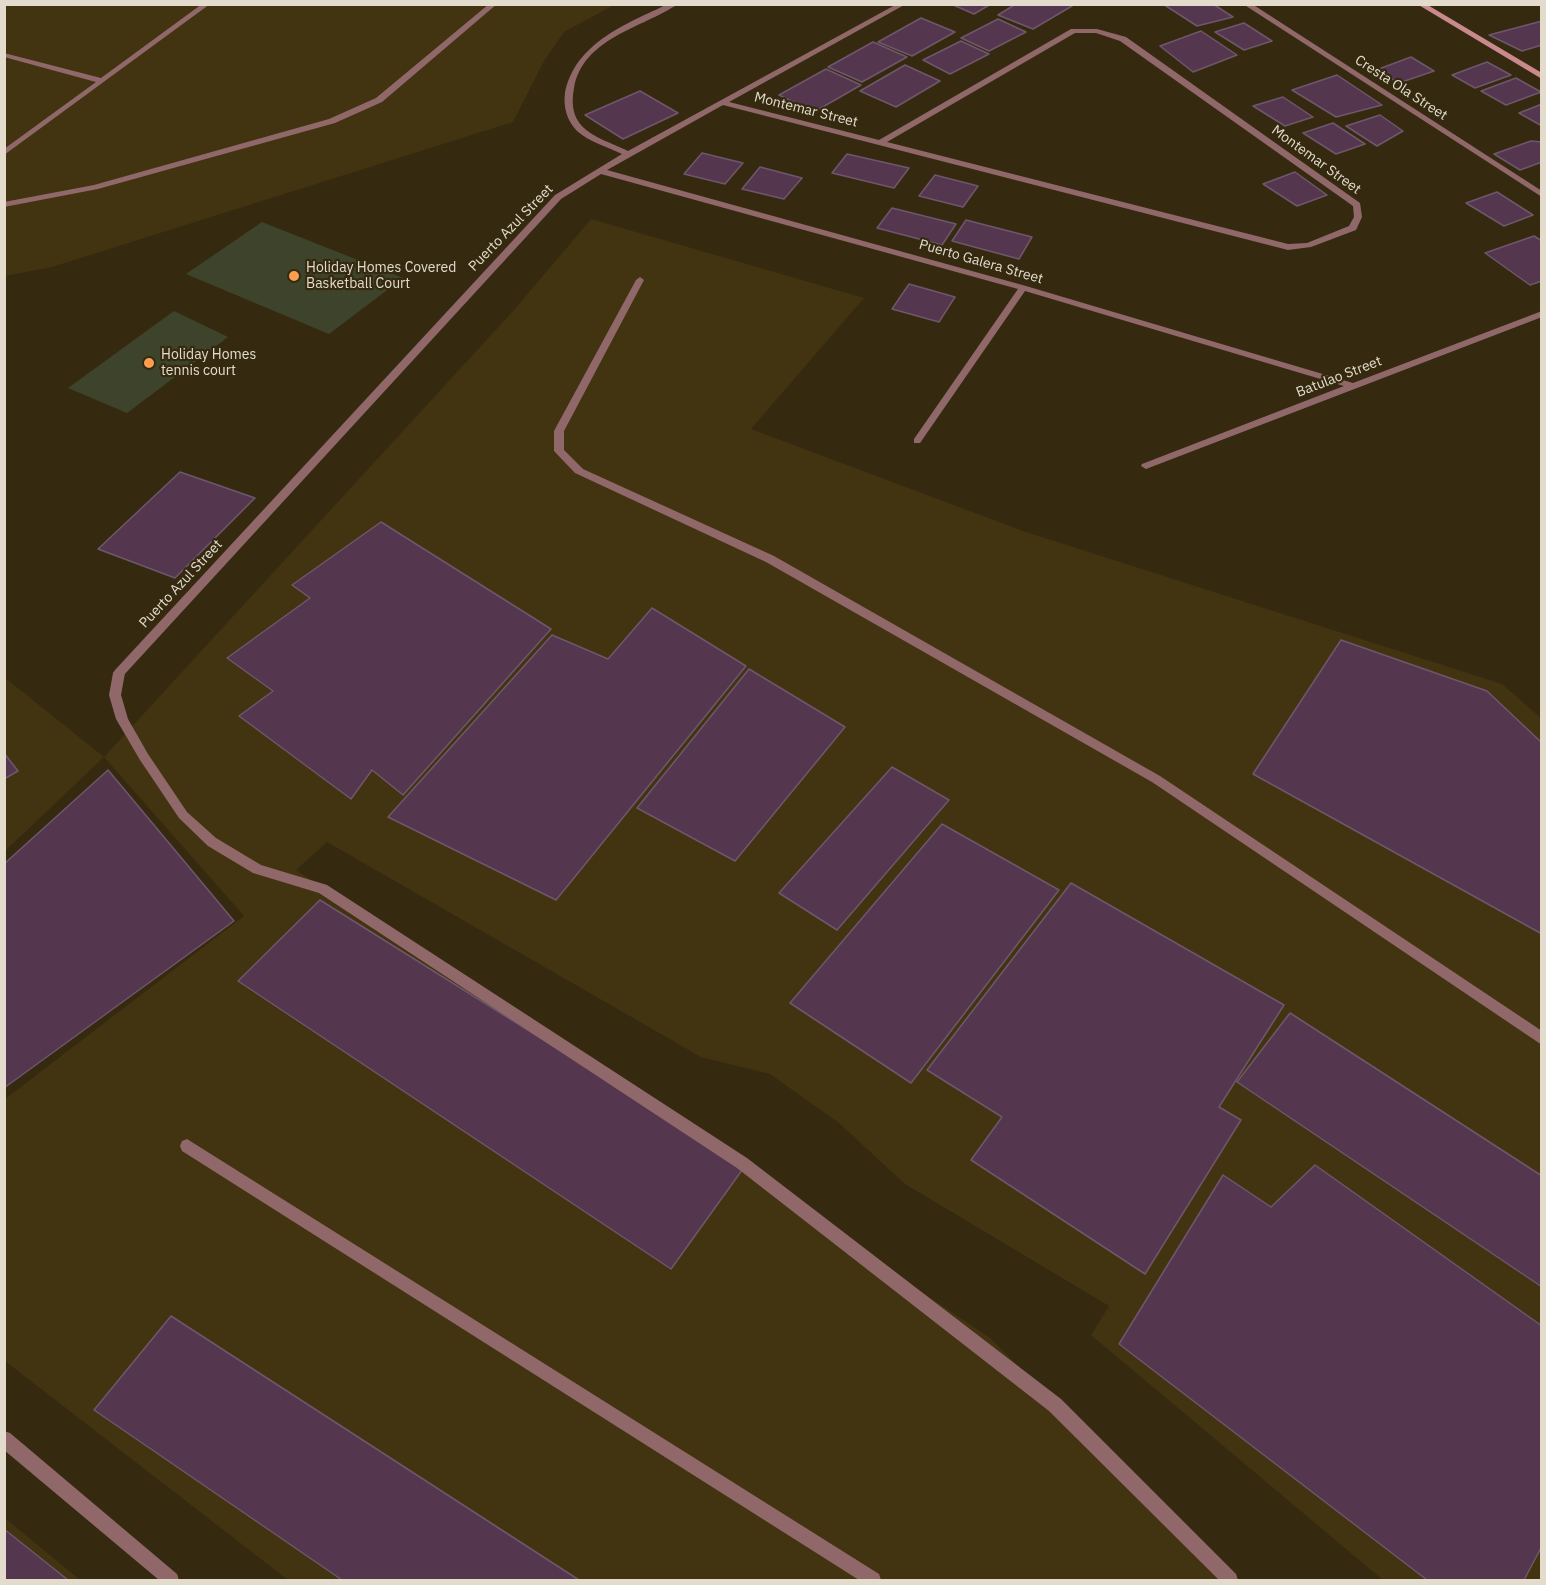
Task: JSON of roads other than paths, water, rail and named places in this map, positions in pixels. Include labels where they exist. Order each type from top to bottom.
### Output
[{"type":"street","points":[[4,153],[207,4]]},
{"type":"street","points":[[4,205],[95,187],[332,121],[359,111],[379,100],[494,4]]},
{"type":"street","points":[[628,154],[581,130],[567,110],[568,84],[586,55],[613,33],[675,4]]},
{"type":"street","name":"Puerto Azul Street","points":[[903,4],[628,154],[558,197],[119,673],[115,695],[122,719],[144,757],[183,815],[212,842],[257,869],[323,889],[742,1162],[1055,1405],[1230,1581]]},
{"type":"street","name":"Cresta Ola Street","points":[[1246,4],[1542,195]]},
{"type":"street","points":[[1420,4],[1542,77]]},
{"type":"street","name":"Montemar Street","points":[[724,103],[1288,247],[1308,245],[1353,228],[1358,217],[1357,205],[1133,46],[1123,39],[1097,32],[1074,31],[881,142]]},
{"type":"street","points":[[4,55],[102,81]]},
{"type":"street","name":"Puerto Galera Street","points":[[600,171],[1023,288],[1353,386]]},
{"type":"street","points":[[640,279],[559,431],[560,450],[579,471],[770,559],[1156,779],[1542,1039]]},
{"type":"street","points":[[917,441],[1023,288]]},
{"type":"street","name":"Batulao Street","points":[[1146,466],[1542,314]]},
{"type":"street","points":[[187,1146],[873,1581]]},
{"type":"street","points":[[4,1438],[171,1581]]},
{"type":"place","name":"Holiday Homes Covered Basketball Court","points":[[294,276]]},
{"type":"place","name":"Holiday Homes tennis court","points":[[149,363]]}]
